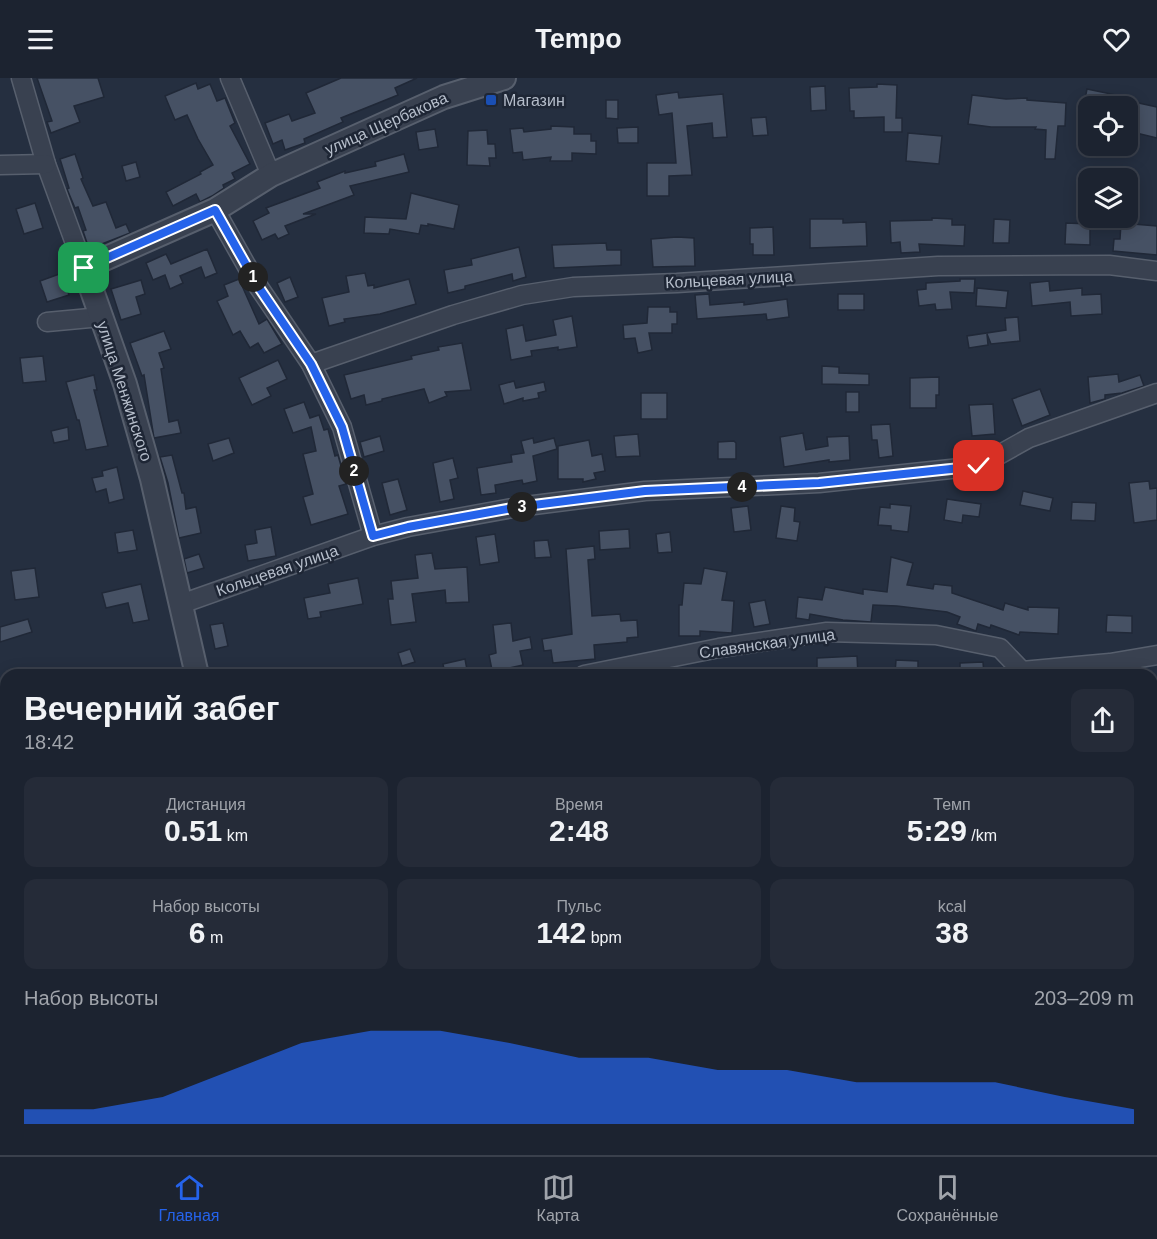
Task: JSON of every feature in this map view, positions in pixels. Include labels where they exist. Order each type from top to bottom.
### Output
[{"type":"street","name":"улица Менжинского","points":[[21,78],[46,164],[125,384],[152,479],[196,669]]},
{"type":"street","points":[[230,78],[271,175]]},
{"type":"street","name":"улица Щербакова","points":[[84,268],[215,210],[271,175],[444,97],[504,78]]},
{"type":"street","points":[[0,165],[46,164]]},
{"type":"street","points":[[215,210],[258,286],[311,364],[342,427],[373,536]]},
{"type":"street","name":"Кольцевая улица","points":[[311,364],[453,315],[522,295],[573,287],[677,283],[938,266],[1109,265],[1157,271]]},
{"type":"street","points":[[47,322],[101,317]]},
{"type":"street","name":"Кольцевая улица","points":[[181,604],[373,536],[408,527],[518,507],[645,491],[819,483],[979,466],[1029,438],[1157,393]]},
{"type":"street","name":"Славянская улица","points":[[614,669],[719,648],[827,632],[936,635],[999,648],[1020,669]]},
{"type":"street","name":"Славянская улица","points":[[1044,669],[1110,663],[1157,655]]},
{"type":"building","points":[[37,78],[98,78],[104,97],[74,106],[80,122],[51,133],[47,122],[52,121]]},
{"type":"building","points":[[341,78],[417,78],[395,88],[398,95],[341,118],[343,122],[304,139],[305,143],[285,150],[282,140],[273,144],[265,123],[289,114],[292,121],[315,113],[306,93]]},
{"type":"building","points":[[196,83],[198,89],[210,84],[217,101],[225,98],[235,123],[230,126],[250,164],[232,173],[235,179],[223,185],[224,188],[212,196],[200,202],[196,194],[173,206],[166,192],[201,174],[200,172],[213,165],[187,115],[175,120],[165,96]]},
{"type":"building","points":[[877,84],[897,85],[896,118],[902,118],[902,132],[884,132],[884,117],[854,118],[854,111],[850,111],[849,88],[877,87]]},
{"type":"building","points":[[825,86],[826,110],[811,111],[810,87]]},
{"type":"building","points":[[1087,89],[1116,95],[1116,96],[1086,96]]},
{"type":"building","points":[[678,92],[679,98],[723,94],[727,137],[713,138],[712,123],[687,126],[692,175],[669,176],[669,196],[647,196],[647,163],[676,163],[672,113],[659,115],[656,95]]},
{"type":"building","points":[[972,95],[1066,103],[1065,126],[1058,126],[1055,159],[1045,159],[1046,130],[1035,129],[1036,127],[991,127],[968,124]]},
{"type":"building","points":[[606,100],[618,100],[618,119],[606,118]]},
{"type":"building","points":[[1138,103],[1157,107],[1157,138],[1138,133]]},
{"type":"building","points":[[766,117],[768,135],[753,136],[751,118]]},
{"type":"building","points":[[551,126],[574,127],[574,134],[591,134],[591,141],[596,141],[596,154],[572,153],[572,161],[550,161],[551,157],[523,160],[522,152],[513,153],[510,129],[523,128],[524,132],[551,129]]},
{"type":"building","points":[[638,127],[638,143],[618,143],[617,128]]},
{"type":"building","points":[[435,129],[438,147],[419,150],[416,132]]},
{"type":"building","points":[[487,130],[488,144],[495,144],[496,158],[489,158],[490,166],[467,165],[468,131]]},
{"type":"building","points":[[908,133],[942,136],[939,164],[906,161]]},
{"type":"building","points":[[75,154],[83,178],[81,179],[93,206],[106,202],[116,228],[126,224],[130,233],[89,249],[83,231],[86,230],[78,207],[75,208],[67,189],[69,188],[60,159]]},
{"type":"building","points":[[404,154],[409,172],[350,186],[354,195],[303,214],[316,214],[285,226],[289,234],[278,239],[275,234],[262,240],[253,221],[269,213],[266,208],[320,188],[317,182],[345,171],[345,173],[376,166],[375,162]]},
{"type":"building","points":[[136,162],[140,177],[126,181],[122,166]]},
{"type":"building","points":[[411,193],[459,205],[454,229],[428,224],[428,226],[421,225],[419,234],[390,229],[389,234],[364,233],[365,217],[406,219]]},
{"type":"building","points":[[35,203],[43,228],[24,234],[16,209]]},
{"type":"building","points":[[932,218],[952,219],[952,225],[965,225],[964,246],[919,244],[920,252],[901,253],[900,242],[891,243],[890,221],[932,220]]},
{"type":"building","points":[[810,219],[843,219],[843,223],[866,222],[867,246],[810,248]]},
{"type":"building","points":[[994,219],[1010,220],[1009,243],[993,243]]},
{"type":"building","points":[[1066,223],[1078,224],[1078,228],[1090,228],[1090,245],[1065,244]]},
{"type":"building","points":[[1138,224],[1157,226],[1157,255],[1113,251],[1114,239],[1120,239],[1121,228],[1138,228]]},
{"type":"building","points":[[773,227],[774,255],[753,255],[750,228]]},
{"type":"building","points":[[694,238],[695,266],[653,267],[651,239]]},
{"type":"building","points":[[606,243],[607,250],[621,250],[621,265],[554,268],[552,245]]},
{"type":"building","points":[[519,247],[526,277],[513,281],[512,274],[465,286],[465,289],[448,293],[444,270],[472,265],[471,259]]},
{"type":"building","points":[[207,249],[217,273],[205,278],[201,267],[180,276],[183,283],[170,289],[165,275],[153,280],[146,263],[166,254],[171,264]]},
{"type":"building","points":[[62,273],[69,295],[47,302],[40,281]]},
{"type":"building","points":[[365,273],[368,286],[374,285],[374,288],[409,279],[416,304],[380,314],[344,319],[345,322],[329,326],[322,298],[349,292],[346,276]]},
{"type":"building","points":[[290,277],[298,297],[285,302],[277,283]]},
{"type":"building","points":[[239,279],[259,324],[267,319],[282,344],[264,353],[258,343],[250,348],[240,331],[233,335],[217,301],[228,296],[224,285]]},
{"type":"building","points":[[960,279],[975,279],[974,293],[950,292],[952,309],[936,310],[935,304],[919,306],[917,290],[926,289],[926,283],[960,281]]},
{"type":"building","points":[[141,280],[145,294],[136,297],[141,314],[121,320],[111,289]]},
{"type":"building","points":[[1049,281],[1050,291],[1082,288],[1082,295],[1101,294],[1102,314],[1071,316],[1070,302],[1032,306],[1030,283]]},
{"type":"building","points":[[977,288],[1008,291],[1006,308],[976,306]]},
{"type":"building","points":[[709,294],[710,305],[744,302],[744,305],[787,299],[789,317],[767,320],[766,314],[697,319],[695,295]]},
{"type":"building","points":[[838,294],[864,294],[864,310],[838,310]]},
{"type":"building","points":[[648,307],[670,307],[670,312],[677,312],[677,324],[672,324],[672,333],[649,333],[652,350],[638,353],[635,338],[624,339],[623,325],[647,323]]},
{"type":"building","points":[[572,316],[577,347],[531,351],[532,356],[511,360],[506,329],[523,325],[526,341],[556,335],[553,320]]},
{"type":"building","points":[[1018,317],[1020,341],[991,344],[987,334],[988,345],[969,348],[967,336],[1006,330],[1005,318]]},
{"type":"building","points":[[164,331],[171,349],[159,353],[164,368],[161,369],[169,422],[178,420],[181,433],[154,438],[144,375],[142,376],[130,343]]},
{"type":"building","points":[[462,343],[471,390],[445,392],[447,396],[429,403],[424,389],[366,405],[364,395],[351,399],[344,375],[412,359],[411,356],[439,350],[438,347]]},
{"type":"building","points":[[43,356],[46,381],[23,383],[20,358]]},
{"type":"building","points":[[278,360],[287,379],[267,388],[271,396],[252,405],[239,378]]},
{"type":"building","points":[[822,366],[839,367],[839,373],[869,374],[869,385],[822,384]]},
{"type":"building","points":[[1118,374],[1119,382],[1140,375],[1144,386],[1122,393],[1105,395],[1105,399],[1090,403],[1088,377]]},
{"type":"building","points":[[94,375],[97,390],[94,390],[108,446],[86,450],[66,382]]},
{"type":"building","points":[[939,377],[936,408],[910,408],[910,378]]},
{"type":"building","points":[[514,381],[516,388],[544,382],[546,391],[538,393],[539,398],[523,401],[523,398],[504,404],[499,385]]},
{"type":"building","points":[[1040,389],[1050,415],[1022,426],[1012,399]]},
{"type":"building","points":[[846,392],[859,392],[859,412],[846,412]]},
{"type":"building","points":[[641,393],[667,393],[667,419],[641,419]]},
{"type":"building","points":[[304,402],[310,418],[319,415],[324,430],[328,429],[346,484],[339,486],[348,514],[311,525],[303,497],[313,494],[303,454],[316,451],[311,427],[293,433],[284,409]]},
{"type":"building","points":[[993,404],[995,434],[972,436],[969,405]]},
{"type":"building","points":[[890,424],[893,456],[879,458],[877,440],[872,440],[871,425]]},
{"type":"building","points":[[68,427],[69,440],[54,443],[51,431]]},
{"type":"building","points":[[803,433],[806,450],[828,446],[827,437],[849,436],[850,460],[829,462],[829,460],[784,467],[780,437]]},
{"type":"building","points":[[638,434],[640,456],[616,457],[614,436]]},
{"type":"building","points":[[380,436],[384,451],[364,457],[360,442]]},
{"type":"building","points":[[229,438],[234,453],[213,461],[208,444]]},
{"type":"building","points":[[533,438],[534,443],[554,438],[557,449],[533,456],[537,481],[523,484],[522,480],[495,485],[496,493],[481,495],[477,468],[512,462],[511,455],[524,453],[521,441]]},
{"type":"building","points":[[589,440],[592,456],[602,454],[605,471],[594,473],[596,479],[583,482],[583,479],[558,479],[558,446]]},
{"type":"building","points":[[734,441],[736,459],[718,459],[718,442]]},
{"type":"building","points":[[172,455],[182,493],[184,493],[186,509],[196,507],[201,533],[179,538],[168,483],[160,457]]},
{"type":"building","points":[[453,458],[458,478],[450,480],[454,499],[440,502],[433,463]]},
{"type":"building","points":[[117,467],[124,499],[109,503],[106,489],[96,492],[92,478],[103,476],[102,471]]},
{"type":"building","points":[[398,479],[407,510],[390,515],[382,483]]},
{"type":"building","points":[[1149,481],[1150,489],[1157,488],[1157,520],[1134,523],[1129,483]]},
{"type":"building","points":[[1023,491],[1053,498],[1050,511],[1020,505]]},
{"type":"building","points":[[947,499],[981,504],[979,517],[963,515],[962,523],[944,520]]},
{"type":"building","points":[[1072,502],[1096,503],[1095,521],[1071,520]]},
{"type":"building","points":[[890,504],[911,506],[908,532],[891,530],[891,526],[878,525],[880,507],[890,508]]},
{"type":"building","points":[[748,506],[751,530],[734,532],[731,508]]},
{"type":"building","points":[[781,506],[795,508],[794,521],[800,522],[797,541],[776,538]]},
{"type":"building","points":[[271,527],[276,556],[248,561],[245,545],[257,543],[255,530]]},
{"type":"building","points":[[629,529],[630,548],[600,550],[599,531]]},
{"type":"building","points":[[133,530],[137,550],[118,553],[115,533]]},
{"type":"building","points":[[670,532],[672,552],[658,553],[656,534]]},
{"type":"building","points":[[495,534],[499,562],[480,565],[476,537]]},
{"type":"building","points":[[548,540],[551,557],[535,558],[534,541]]},
{"type":"building","points":[[594,546],[595,559],[588,560],[592,616],[620,614],[621,621],[637,620],[638,637],[627,638],[627,642],[594,645],[595,659],[553,663],[551,650],[544,651],[542,639],[572,634],[566,549]]},
{"type":"building","points":[[432,553],[435,569],[467,567],[469,602],[446,603],[445,590],[412,594],[416,622],[391,625],[388,599],[393,599],[391,581],[418,578],[415,555]]},
{"type":"building","points":[[199,554],[204,568],[187,573],[184,559]]},
{"type":"building","points":[[891,557],[913,563],[907,585],[933,589],[934,584],[952,586],[952,593],[1003,610],[1005,603],[1028,610],[1028,607],[1059,608],[1058,634],[1020,632],[1019,635],[991,625],[990,628],[978,624],[976,631],[957,624],[960,617],[947,612],[897,606],[873,605],[871,622],[810,614],[809,620],[796,618],[798,597],[822,600],[825,587],[863,594],[863,589],[887,592]]},
{"type":"building","points":[[35,568],[39,597],[15,600],[11,571]]},
{"type":"building","points":[[704,568],[727,572],[722,600],[734,601],[732,633],[700,631],[700,636],[679,636],[679,605],[682,605],[684,583],[701,584]]},
{"type":"building","points":[[358,578],[363,604],[320,612],[321,617],[308,619],[304,598],[330,593],[328,584]]},
{"type":"building","points":[[141,584],[149,620],[133,623],[128,603],[106,608],[102,593]]},
{"type":"building","points":[[765,600],[770,624],[754,627],[749,603]]},
{"type":"building","points":[[1107,615],[1132,616],[1132,633],[1106,632]]},
{"type":"building","points":[[28,619],[32,632],[0,642],[0,627]]},
{"type":"building","points":[[223,623],[228,646],[215,649],[210,625]]},
{"type":"building","points":[[511,623],[513,641],[530,637],[532,649],[520,651],[523,665],[492,669],[489,655],[496,653],[493,625]]},
{"type":"building","points":[[410,649],[415,662],[402,666],[398,653]]},
{"type":"building","points":[[857,656],[858,669],[817,669],[817,658]]},
{"type":"building","points":[[465,659],[467,669],[444,669],[443,664]]},
{"type":"building","points":[[896,660],[918,661],[918,669],[895,669]]},
{"type":"building","points":[[983,662],[984,669],[960,669],[960,663]]},
{"type":"place","name":"Магазин","points":[[491,100]]},
{"type":"route","points":[[84,268],[215,210],[258,286],[311,364],[342,427],[373,536],[408,527],[518,507],[645,491],[819,483],[979,466]]}]
